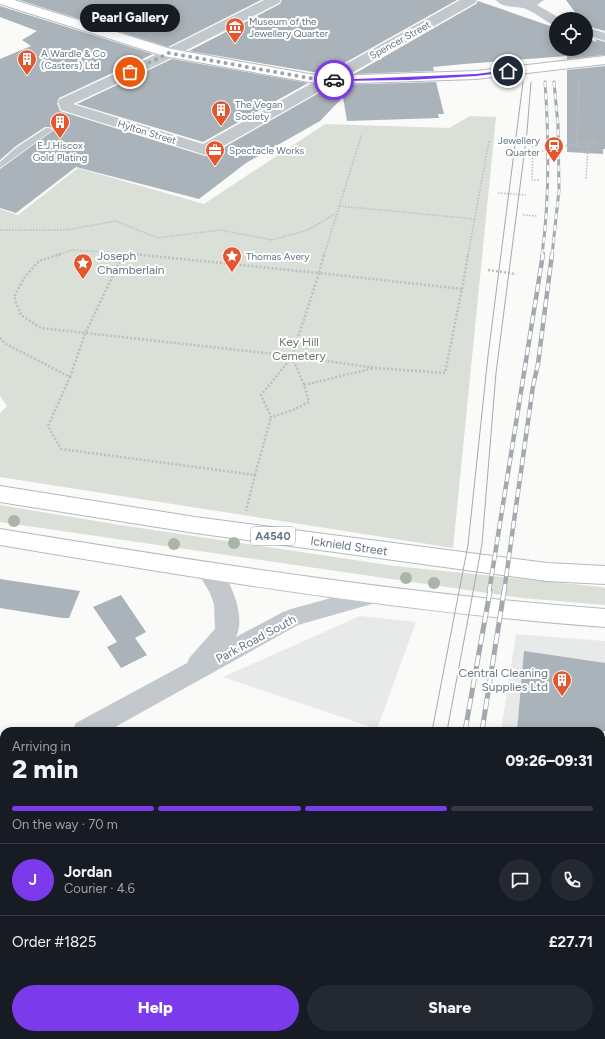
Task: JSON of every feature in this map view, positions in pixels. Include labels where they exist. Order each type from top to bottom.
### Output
[{"type":"main road","points":[[0,0],[169,53],[309,78],[330,80],[476,75],[605,60]]},
{"type":"main road","points":[[539,68],[605,67]]},
{"type":"main road","name":"Icknield Street","points":[[0,494],[211,527],[547,572],[605,575]]},
{"type":"main road","points":[[0,537],[208,572],[371,596],[541,614],[605,618]]},
{"type":"street","points":[[169,53],[274,0]]},
{"type":"street","name":"Spencer Street","points":[[330,80],[470,0]]},
{"type":"street","points":[[503,0],[514,4],[531,2],[549,16]]},
{"type":"street","points":[[593,33],[605,37]]},
{"type":"street","name":"Hylton Street","points":[[169,53],[64,102],[66,107],[205,150],[330,80]]},
{"type":"street","name":"Park Road South","points":[[190,674],[226,631],[226,604],[221,591],[208,572]]},
{"type":"street","name":"Park Road South","points":[[92,727],[291,618],[371,596]]},
{"type":"lane","points":[[0,166],[20,149],[49,130]]},
{"type":"path","points":[[577,142],[580,74]]},
{"type":"path","points":[[245,515],[271,417],[261,394],[292,356],[362,134]]},
{"type":"path","points":[[462,289],[123,253],[73,250],[39,261],[24,278],[14,297],[21,315],[41,328],[292,356],[376,368],[445,373],[462,289],[489,141]]},
{"type":"path","points":[[533,153],[577,142],[598,142]]},
{"type":"path","points":[[572,144],[588,154]]},
{"type":"path","points":[[533,146],[532,180],[540,180]]},
{"type":"path","points":[[576,146],[588,147],[586,179]]},
{"type":"path","points":[[498,193],[526,195]]},
{"type":"path","points":[[339,206],[474,219]]},
{"type":"path","points":[[0,230],[66,230],[116,221],[158,238],[220,230],[272,240],[308,230],[336,214]]},
{"type":"path","points":[[523,215],[537,216]]},
{"type":"path","points":[[123,253],[85,334],[70,377],[48,426],[61,449],[255,475]]},
{"type":"path","points":[[488,270],[516,274]]},
{"type":"path","points":[[0,338],[6,344],[70,377]]},
{"type":"path","points":[[271,417],[293,410],[309,402],[304,385],[292,356]]},
{"type":"path","points":[[304,385],[376,368]]},
{"type":"shaded area","points":[[360,616],[416,622],[378,727],[371,727],[223,677]]},
{"type":"shaded area","name":"Central Cleaning Supplies Ltd","points":[[516,634],[605,641],[605,727],[502,727]]},
{"type":"green space","name":"Key Hill Cemetery","points":[[470,116],[496,117],[453,548],[0,477],[0,413],[7,406],[0,396],[0,209],[18,215],[78,168],[204,204],[325,124],[449,128]]},
{"type":"green space","points":[[0,505],[120,525],[395,566],[601,587],[605,588],[605,605],[522,598],[0,522]]},
{"type":"building","points":[[19,0],[261,0],[168,47]]},
{"type":"building","points":[[282,0],[457,0],[325,74],[189,51],[280,4]]},
{"type":"building","points":[[566,0],[605,0],[605,31],[593,28],[593,12],[575,12]]},
{"type":"building","points":[[478,1],[549,26],[549,56],[567,56],[433,67],[434,71],[354,74],[476,4]]},
{"type":"building","points":[[0,6],[153,54],[59,98],[57,103],[60,111],[205,156],[212,154],[333,85],[436,82],[444,114],[438,114],[439,118],[347,121],[343,97],[320,121],[246,163],[199,199],[76,167],[16,213],[0,208],[0,169],[54,130],[50,127],[45,127],[16,146],[0,160],[0,59],[31,46],[22,40],[37,31],[0,17]]},
{"type":"building","points":[[595,39],[605,42],[605,55],[567,59],[567,56],[593,56],[593,41],[597,42]]},
{"type":"building","points":[[172,59],[308,83],[203,142],[77,104]]},
{"type":"building","points":[[605,66],[605,149],[603,149],[603,154],[567,152],[567,70]]},
{"type":"building","points":[[0,579],[80,591],[69,618],[62,618],[0,608]]},
{"type":"building","points":[[121,595],[146,632],[135,638],[147,655],[121,668],[107,647],[117,642],[93,607]]},
{"type":"building","name":"Central Cleaning Supplies Ltd","points":[[524,651],[605,663],[605,727],[517,727]]},
{"type":"tram line","points":[[433,727],[468,545],[488,356],[523,82]]},
{"type":"tram line","points":[[448,727],[482,544],[496,373],[527,132],[531,82]]},
{"type":"railway","points":[[542,255],[548,190],[545,82]]},
{"type":"railway","points":[[552,255],[559,190],[558,125],[554,82]]},
{"type":"railway","points":[[489,592],[543,254]]},
{"type":"railway","points":[[504,592],[533,386],[538,364],[552,254]]},
{"type":"railway","points":[[466,727],[490,591]]},
{"type":"railway","points":[[483,727],[504,591]]},
{"type":"way so far","points":[[130,72],[169,53],[309,78],[334,80]]},
{"type":"place","name":"Museum of the Jewellery Quarter","points":[[235,44]]},
{"type":"place","name":"Pearl Gallery","points":[[130,72]]},
{"type":"place","name":"A Wardle & Co (Casters) Ltd","points":[[27,76]]},
{"type":"place","name":"The Vegan Society","points":[[221,127]]},
{"type":"place","name":"E.J.Hiscox Gold Plating","points":[[60,139]]},
{"type":"place","name":"Jewellery Quarter","points":[[554,163]]},
{"type":"place","name":"Spectacle Works","points":[[215,167]]},
{"type":"place","name":"Thomas Avery","points":[[232,273]]},
{"type":"place","name":"Joseph Chamberlain","points":[[83,280]]},
{"type":"place","name":"Central Cleaning Supplies Ltd","points":[[562,697]]},
{"type":"route","points":[[334,80],[476,75],[508,71]]}]
